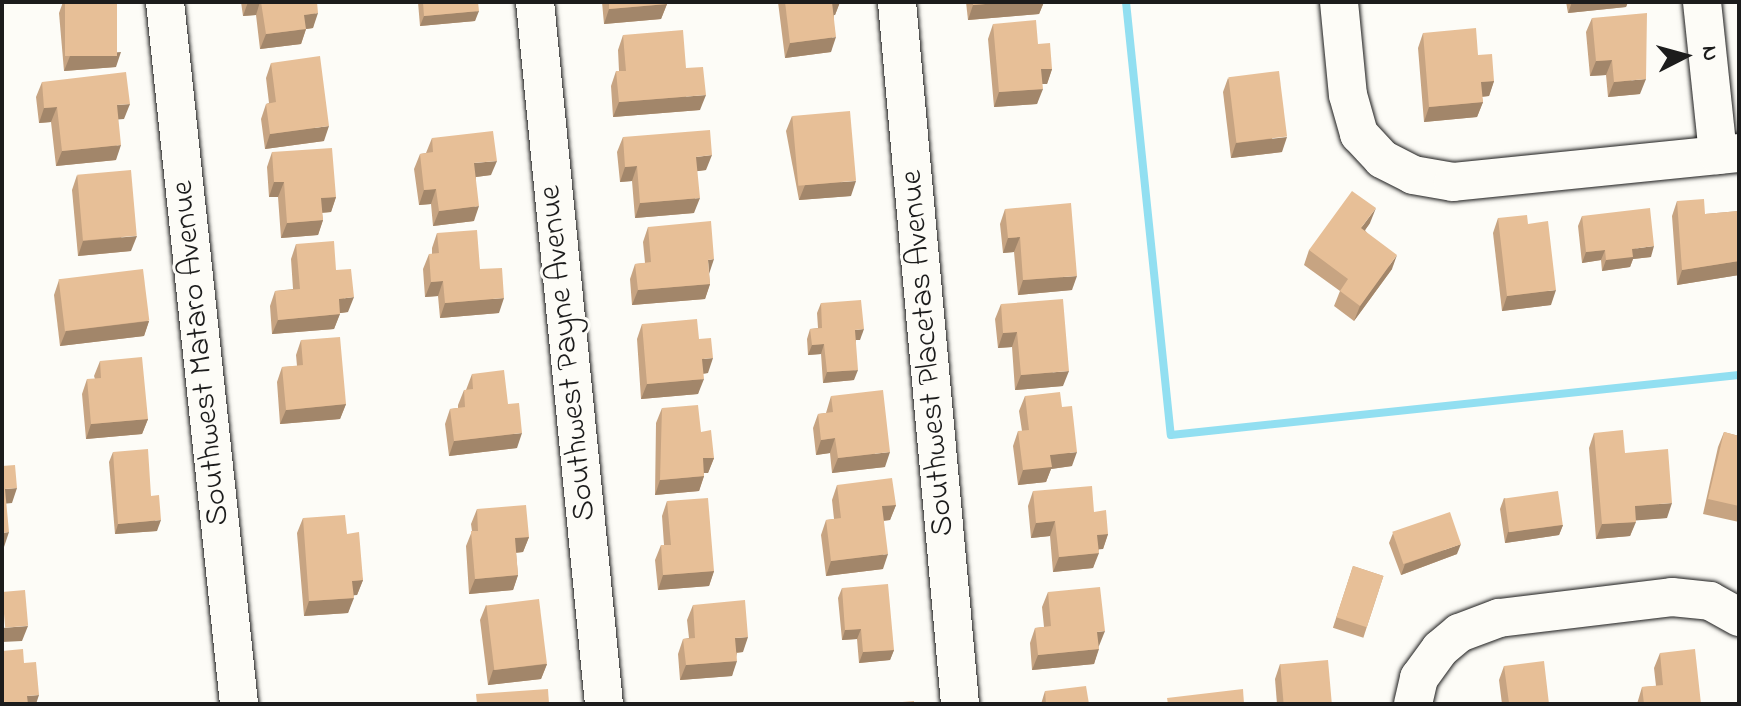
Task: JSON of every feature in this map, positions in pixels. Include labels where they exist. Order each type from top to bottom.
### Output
[{"type":"street","name":"Southwest Mataro Avenue","points":[[165,2],[239,704]]},
{"type":"street","name":"Southwest Payne Avenue","points":[[535,2],[604,704]]},
{"type":"street","name":"Southwest Placetas Avenue","points":[[897,2],[960,704]]},
{"type":"street","points":[[1339,2],[1359,134],[1382,159],[1413,175],[1453,182],[1728,154],[1702,2]]},
{"type":"street","points":[[1416,691],[1459,633],[1499,618],[1672,597],[1710,601],[1739,617]]},
{"type":"building","points":[[65,2],[117,2],[117,56],[65,56]]},
{"type":"building","points":[[261,2],[317,2],[318,13],[304,15],[306,29],[266,34]]},
{"type":"building","points":[[423,2],[478,2],[479,11],[424,16]]},
{"type":"building","points":[[609,2],[667,2],[667,4],[609,9]]},
{"type":"building","points":[[785,2],[832,2],[836,37],[790,43]]},
{"type":"building","points":[[973,2],[1010,2],[973,5]]},
{"type":"building","points":[[1647,13],[1646,79],[1614,82],[1612,60],[1596,61],[1592,18]]},
{"type":"building","points":[[1036,20],[1038,44],[1050,43],[1052,69],[1041,69],[1043,89],[999,92],[993,24]]},
{"type":"building","points":[[1476,28],[1478,55],[1492,54],[1494,81],[1481,82],[1483,102],[1429,107],[1423,33]]},
{"type":"building","points":[[683,30],[686,68],[703,67],[706,95],[619,102],[616,71],[626,71],[623,35]]},
{"type":"building","points":[[320,56],[329,126],[270,134],[266,104],[276,102],[271,63]]},
{"type":"building","points":[[1279,71],[1287,137],[1236,143],[1228,77]]},
{"type":"building","points":[[126,72],[130,104],[117,105],[121,145],[62,151],[57,107],[44,108],[42,82]]},
{"type":"building","points":[[850,111],[856,181],[798,186],[792,116]]},
{"type":"building","points":[[710,130],[712,155],[696,157],[700,198],[640,203],[637,166],[625,167],[623,137]]},
{"type":"building","points":[[493,131],[497,161],[474,163],[479,206],[439,211],[436,189],[424,190],[420,154],[433,152],[432,138]]},
{"type":"building","points":[[332,148],[336,197],[321,198],[323,220],[287,223],[284,182],[274,182],[272,152]]},
{"type":"building","points":[[131,170],[137,236],[83,240],[77,175]]},
{"type":"building","points":[[1352,191],[1376,208],[1361,228],[1397,255],[1360,306],[1340,291],[1348,279],[1309,250]]},
{"type":"building","points":[[1704,199],[1705,214],[1739,211],[1739,261],[1682,270],[1677,201]]},
{"type":"building","points":[[1071,203],[1077,276],[1023,280],[1020,237],[1008,238],[1005,209]]},
{"type":"building","points":[[1650,208],[1654,246],[1632,249],[1633,257],[1606,260],[1605,250],[1586,252],[1582,216]]},
{"type":"building","points":[[1527,215],[1528,224],[1548,221],[1556,290],[1507,296],[1498,218]]},
{"type":"building","points":[[711,221],[714,259],[708,260],[710,284],[638,290],[635,264],[651,262],[648,227]]},
{"type":"building","points":[[477,230],[480,269],[502,268],[504,298],[445,303],[443,281],[431,282],[429,254],[439,253],[437,233]]},
{"type":"building","points":[[334,241],[336,270],[351,269],[354,297],[339,299],[340,314],[278,320],[275,291],[300,289],[296,244]]},
{"type":"building","points":[[143,269],[149,321],[65,331],[59,279]]},
{"type":"building","points":[[1063,299],[1069,371],[1021,375],[1017,332],[1003,333],[1001,304]]},
{"type":"building","points":[[861,300],[864,329],[855,330],[858,370],[827,372],[824,344],[812,345],[810,329],[822,328],[821,303]]},
{"type":"building","points":[[697,319],[699,339],[711,338],[713,358],[702,359],[704,379],[647,384],[642,324]]},
{"type":"building","points":[[340,337],[346,404],[286,410],[282,367],[303,365],[301,340]]},
{"type":"building","points":[[142,357],[148,419],[91,424],[87,379],[101,378],[100,361]]},
{"type":"building","points":[[504,370],[508,404],[519,403],[522,433],[454,441],[450,409],[465,407],[464,390],[473,389],[472,374]]},
{"type":"building","points":[[883,390],[890,452],[838,458],[835,438],[821,440],[818,414],[833,412],[831,396]]},
{"type":"building","points":[[1060,392],[1062,407],[1072,406],[1077,452],[1050,455],[1052,467],[1023,470],[1018,431],[1029,430],[1025,396]]},
{"type":"building","points":[[698,405],[701,432],[711,430],[714,458],[703,458],[704,476],[660,480],[662,408]]},
{"type":"building","points":[[1623,430],[1625,453],[1668,449],[1672,503],[1635,506],[1636,522],[1602,524],[1594,433]]},
{"type":"building","points":[[1724,432],[1739,436],[1739,506],[1708,499]]},
{"type":"building","points":[[148,449],[151,496],[159,495],[161,520],[118,524],[113,452]]},
{"type":"building","points":[[15,465],[17,488],[5,489],[9,532],[2,533],[2,466]]},
{"type":"building","points":[[892,478],[896,505],[882,506],[888,554],[831,561],[826,520],[841,518],[837,485]]},
{"type":"building","points":[[1092,486],[1094,512],[1106,510],[1108,534],[1097,535],[1099,553],[1059,557],[1055,521],[1036,523],[1033,491]]},
{"type":"building","points":[[1558,491],[1563,525],[1509,532],[1505,499]]},
{"type":"building","points":[[708,498],[714,571],[663,575],[661,545],[671,545],[667,501]]},
{"type":"building","points":[[526,505],[529,537],[515,538],[518,575],[475,579],[471,531],[478,531],[477,509]]},
{"type":"building","points":[[1450,512],[1461,544],[1403,564],[1392,532]]},
{"type":"building","points":[[345,515],[347,534],[359,532],[363,580],[352,581],[354,598],[309,601],[303,518]]},
{"type":"building","points":[[1353,566],[1383,576],[1367,627],[1336,617]]},
{"type":"building","points":[[888,584],[894,650],[863,652],[861,629],[845,630],[842,588]]},
{"type":"building","points":[[1100,587],[1105,631],[1097,632],[1099,649],[1038,655],[1035,628],[1051,626],[1048,592]]},
{"type":"building","points":[[25,590],[28,626],[5,628],[2,592]]},
{"type":"building","points":[[539,599],[547,664],[494,670],[486,605]]},
{"type":"building","points":[[745,600],[748,637],[735,638],[737,661],[686,665],[683,639],[695,638],[693,605]]},
{"type":"building","points":[[23,649],[24,663],[36,662],[39,695],[27,696],[28,704],[2,704],[2,651]]},
{"type":"building","points":[[1695,649],[1701,704],[1644,704],[1642,687],[1663,685],[1660,653]]},
{"type":"building","points":[[1328,660],[1332,704],[1284,704],[1280,664]]},
{"type":"building","points":[[1544,661],[1549,704],[1500,704],[1509,703],[1504,666]]},
{"type":"building","points":[[1086,686],[1089,704],[1046,704],[1045,691]]},
{"type":"building","points":[[548,689],[549,704],[477,704],[476,694]]},
{"type":"building","points":[[1243,689],[1244,704],[1168,704],[1167,698]]},
{"type":"building","points":[[914,701],[914,704],[879,704]]},
{"type":"waterway","points":[[1126,2],[1171,435],[1739,375]]}]
